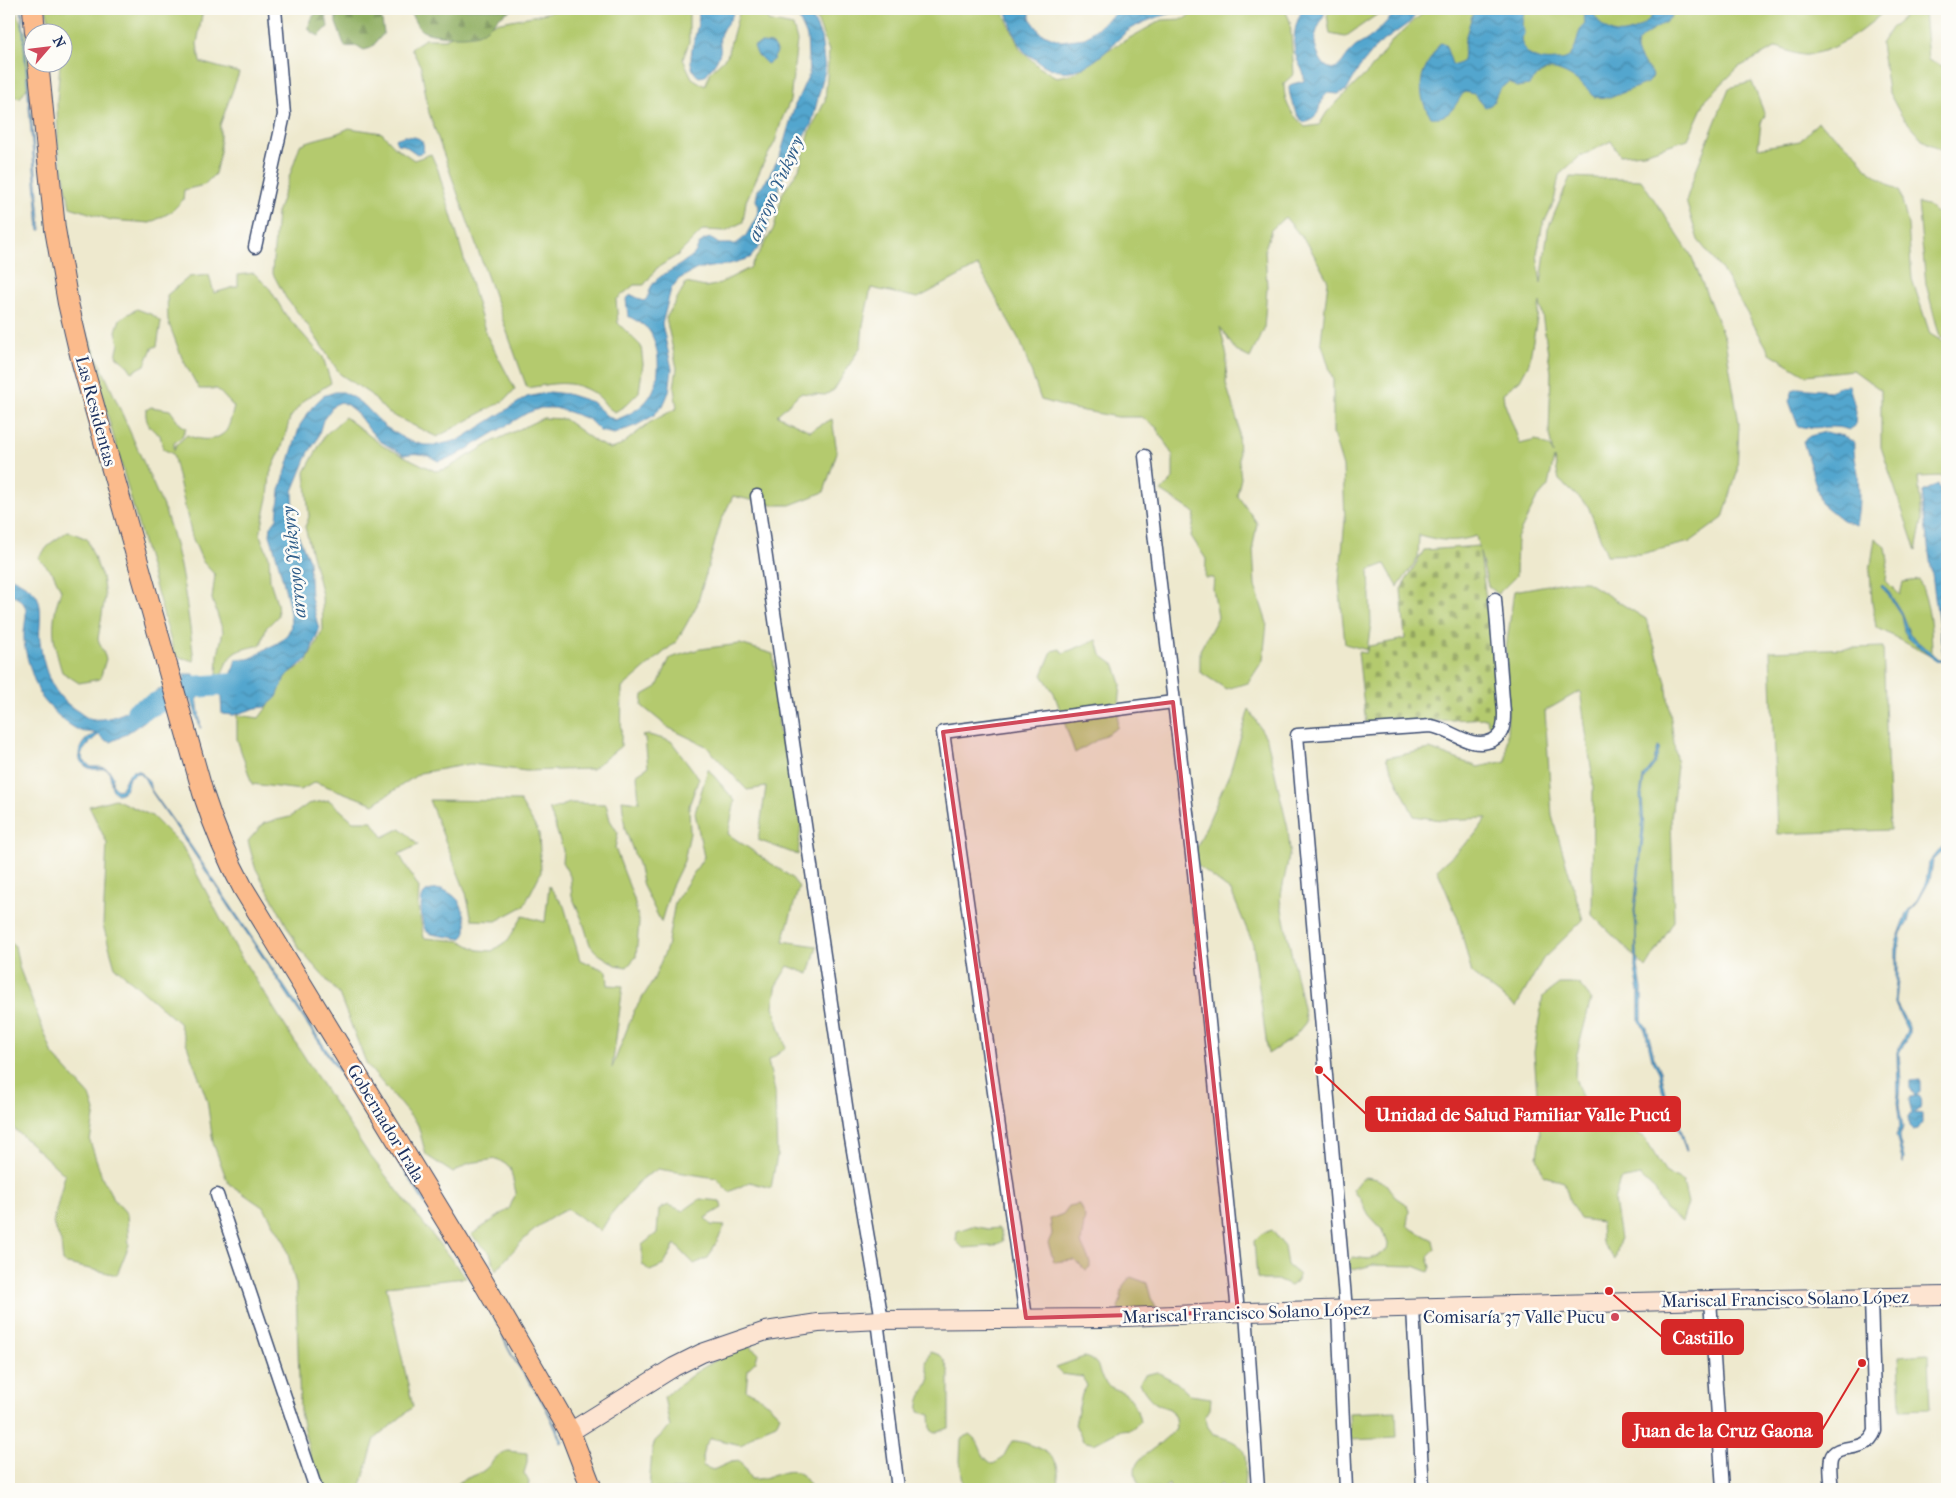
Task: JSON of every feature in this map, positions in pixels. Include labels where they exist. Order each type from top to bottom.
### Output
[{"type":"main road","points":[[33,9],[34,22]]},
{"type":"main road","name":"Las Residentas","points":[[39,72],[55,229],[68,302],[82,363],[192,753]]},
{"type":"main road","name":"Gobernador Irala","points":[[192,753],[216,836],[228,862],[478,1273],[570,1432],[592,1489]]},
{"type":"main road","name":"Mariscal Francisco Solano López","points":[[570,1432],[674,1368],[702,1353],[766,1331],[795,1326],[880,1320],[1102,1318],[1242,1312],[1947,1296]]},
{"type":"street","points":[[255,247],[284,115],[274,9]]},
{"type":"street","points":[[1145,456],[1194,872],[1242,1312],[1258,1489]]},
{"type":"street","points":[[757,496],[850,1133],[880,1320],[898,1489]]},
{"type":"street","points":[[1346,1489],[1342,1310],[1297,735],[1431,726],[1439,727],[1469,741],[1484,742],[1495,738],[1502,731],[1504,724],[1495,599]]},
{"type":"street","points":[[1026,1318],[943,732],[1173,702]]},
{"type":"street","points":[[217,1195],[316,1489]]},
{"type":"street","points":[[1832,1489],[1831,1459],[1833,1454],[1838,1450],[1867,1443],[1875,1431],[1871,1298]]},
{"type":"street","points":[[1710,1300],[1723,1489]]},
{"type":"street","points":[[1413,1308],[1423,1489]]},
{"type":"highlighted area","points":[[1173,702],[1238,1312],[1026,1318],[943,732]]},
{"type":"green space","points":[[9,9],[14,9],[22,25],[22,72],[30,72],[29,85],[20,98],[9,95]]},
{"type":"green space","points":[[46,9],[203,9],[197,44],[200,62],[239,73],[220,125],[220,152],[215,174],[204,185],[184,190],[183,200],[171,212],[150,223],[111,220],[70,207],[58,146],[57,101],[59,72],[72,72],[72,22],[49,22]]},
{"type":"green space","points":[[336,9],[380,9],[384,33],[371,48],[364,50],[357,46],[345,47],[336,23]]},
{"type":"green space","points":[[409,9],[514,9],[505,13],[480,33],[459,36],[424,32],[417,25]]},
{"type":"green space","points":[[561,9],[689,9],[689,42],[683,59],[692,78],[705,86],[711,71],[727,56],[739,9],[768,9],[768,21],[793,26],[797,41],[790,101],[775,142],[746,201],[743,222],[725,231],[703,230],[678,255],[657,268],[644,285],[634,285],[616,300],[618,323],[641,346],[643,364],[639,392],[626,405],[615,412],[608,408],[598,396],[578,386],[562,384],[527,388],[429,113],[421,67],[411,48],[425,39],[445,39],[469,28]]},
{"type":"green space","points":[[813,9],[1002,9],[1020,49],[1039,67],[1056,77],[1073,74],[1108,50],[1162,20],[1184,19],[1198,9],[1290,9],[1286,12],[1290,21],[1294,74],[1284,83],[1284,90],[1289,107],[1295,117],[1305,127],[1319,125],[1327,112],[1371,69],[1391,42],[1425,9],[1886,9],[1860,31],[1829,49],[1804,55],[1777,47],[1739,67],[1706,99],[1688,139],[1644,153],[1620,155],[1611,141],[1579,157],[1559,175],[1554,202],[1542,227],[1537,254],[1541,284],[1548,229],[1570,177],[1641,180],[1691,255],[1725,340],[1739,423],[1737,473],[1723,518],[1690,542],[1641,554],[1607,555],[1588,506],[1559,480],[1554,458],[1548,486],[1536,500],[1517,538],[1516,576],[1498,594],[1488,586],[1476,536],[1461,540],[1448,540],[1419,535],[1418,558],[1398,587],[1385,564],[1369,570],[1371,624],[1367,650],[1345,644],[1339,582],[1345,520],[1343,467],[1333,434],[1333,380],[1321,341],[1328,281],[1309,246],[1285,217],[1271,230],[1265,249],[1267,288],[1264,329],[1250,358],[1236,351],[1220,327],[1227,356],[1226,384],[1238,423],[1241,478],[1237,495],[1257,523],[1253,546],[1255,586],[1267,623],[1263,660],[1248,683],[1226,689],[1200,672],[1200,650],[1218,617],[1213,589],[1214,578],[1205,578],[1206,559],[1191,536],[1195,513],[1161,491],[1173,479],[1173,456],[1156,427],[1142,417],[1118,417],[1073,409],[1041,400],[1021,343],[978,266],[918,298],[871,288],[863,325],[861,346],[834,390],[825,395],[800,393],[777,415],[810,431],[832,419],[837,452],[824,492],[790,505],[772,505],[733,496],[721,521],[697,605],[677,641],[622,688],[621,746],[592,769],[526,771],[470,764],[420,773],[374,804],[315,782],[301,790],[252,784],[237,739],[237,715],[259,718],[276,695],[278,680],[306,663],[323,630],[322,595],[305,527],[309,517],[305,472],[325,435],[345,417],[383,446],[435,471],[446,469],[494,441],[543,418],[564,419],[596,442],[610,449],[620,446],[649,423],[677,408],[674,388],[677,368],[666,318],[686,283],[705,287],[716,285],[750,268],[774,228],[782,194],[799,169],[810,132],[825,101],[829,51]],"holes":[[[1540,302],[1551,372],[1549,434],[1553,454],[1550,447],[1536,440],[1520,444],[1504,402],[1503,393],[1520,380],[1529,363]]]},
{"type":"green space","points":[[1332,9],[1385,9],[1345,37],[1330,34],[1327,15]]},
{"type":"green space","points":[[1913,9],[1924,10],[1928,60],[1947,68],[1947,154],[1924,141],[1901,115],[1888,91],[1881,44],[1891,28]]},
{"type":"green space","points":[[318,12],[326,16],[328,27],[319,36],[311,32],[308,27],[313,16]]},
{"type":"green space","points":[[1752,82],[1765,115],[1761,123],[1758,148],[1800,141],[1818,122],[1857,154],[1866,168],[1900,192],[1908,225],[1912,279],[1930,334],[1947,344],[1947,467],[1944,476],[1918,477],[1922,521],[1916,551],[1881,447],[1881,390],[1853,370],[1806,375],[1770,353],[1722,270],[1698,240],[1686,201],[1696,170],[1729,88]]},
{"type":"green space","points":[[349,128],[382,133],[395,147],[414,160],[431,154],[438,170],[486,334],[515,389],[505,400],[437,437],[388,413],[370,394],[340,374],[309,327],[286,298],[272,272],[277,213],[300,145]]},
{"type":"green space","points":[[1918,203],[1927,205],[1947,222],[1947,338],[1940,338],[1926,284]]},
{"type":"green space","points":[[254,273],[270,289],[285,314],[323,357],[331,383],[304,400],[290,418],[282,447],[270,474],[268,498],[260,535],[269,557],[270,581],[277,603],[278,616],[266,628],[261,645],[235,653],[227,661],[221,677],[217,675],[218,655],[223,631],[212,599],[215,575],[203,562],[192,537],[173,454],[163,449],[160,435],[150,427],[147,421],[146,410],[151,407],[170,410],[180,424],[186,428],[181,438],[174,443],[174,451],[176,445],[187,435],[213,439],[226,431],[234,407],[217,389],[199,389],[182,358],[168,321],[167,295],[189,277],[209,275],[214,293],[238,286],[238,275]]},
{"type":"green space","points":[[137,309],[153,315],[161,322],[157,346],[152,348],[145,365],[132,372],[116,356],[119,344],[116,331],[120,319]]},
{"type":"green space","points":[[86,332],[165,511],[171,529],[187,604],[194,661],[175,656],[89,349]]},
{"type":"green space","points":[[68,531],[87,539],[102,577],[105,597],[98,639],[106,659],[100,679],[79,683],[62,672],[54,640],[55,612],[61,590],[53,573],[38,558],[51,543]]},
{"type":"green space","points":[[1875,538],[1886,547],[1888,561],[1886,581],[1900,595],[1903,582],[1919,580],[1930,618],[1932,657],[1876,627],[1870,571]]},
{"type":"green space","points":[[1479,546],[1502,721],[1489,725],[1486,718],[1366,725],[1358,652],[1366,653],[1369,646],[1405,639],[1401,589],[1424,550]]},
{"type":"green space","points":[[1570,581],[1585,581],[1646,619],[1666,682],[1677,766],[1671,818],[1674,921],[1646,968],[1592,915],[1593,780],[1580,691],[1545,711],[1552,816],[1583,920],[1543,959],[1516,1007],[1472,974],[1458,919],[1437,869],[1473,837],[1487,818],[1441,820],[1414,816],[1386,758],[1430,749],[1478,767],[1506,761],[1508,702],[1506,649],[1514,591]]},
{"type":"green space","points":[[1097,640],[1101,655],[1115,665],[1121,684],[1117,728],[1075,753],[1054,693],[1042,675],[1052,651],[1060,649],[1063,653]]},
{"type":"green space","points":[[740,644],[773,654],[779,731],[792,778],[801,825],[798,855],[758,840],[766,787],[747,790],[706,746],[669,728],[642,706],[643,695],[657,687],[670,658],[700,649]]},
{"type":"green space","points":[[1883,647],[1890,830],[1777,834],[1770,651]]},
{"type":"green space","points":[[1249,709],[1267,739],[1288,829],[1290,851],[1280,900],[1306,1022],[1293,1038],[1268,1054],[1253,944],[1231,891],[1191,861],[1230,772]]},
{"type":"green space","points":[[649,735],[671,741],[699,778],[689,806],[690,833],[684,861],[671,888],[661,922],[643,886],[638,864],[625,829],[622,800],[639,802],[637,774],[648,767],[645,738],[642,736]]},
{"type":"green space","points":[[708,769],[735,801],[728,834],[791,877],[799,887],[783,941],[817,946],[809,974],[788,966],[777,984],[773,1006],[786,1048],[768,1061],[775,1092],[777,1156],[771,1188],[750,1182],[729,1192],[716,1178],[658,1169],[641,1179],[611,1214],[601,1231],[567,1209],[537,1228],[511,1253],[496,1271],[490,1253],[471,1235],[509,1209],[516,1193],[510,1167],[497,1159],[469,1163],[453,1173],[426,1155],[418,1125],[367,1065],[339,994],[300,950],[255,867],[248,841],[264,823],[290,817],[308,804],[329,800],[353,821],[372,821],[383,837],[401,828],[418,845],[399,854],[419,888],[418,907],[424,938],[461,941],[478,950],[492,951],[508,940],[523,916],[545,922],[549,886],[564,906],[580,960],[607,971],[608,985],[623,986],[612,1068],[634,1011],[653,981],[667,947],[675,902],[704,857],[695,813]]},
{"type":"green space","points":[[115,799],[152,816],[182,846],[238,952],[323,1086],[368,1153],[466,1278],[386,1286],[413,1407],[375,1439],[360,1489],[317,1487],[300,1412],[296,1285],[285,1243],[264,1208],[228,1183],[213,1143],[207,1100],[179,1023],[115,967],[103,925],[107,843],[89,806]]},
{"type":"green space","points":[[429,800],[520,801],[539,833],[541,872],[524,906],[496,921],[472,920],[466,893]]},
{"type":"green space","points":[[570,803],[606,804],[610,820],[618,833],[615,848],[634,899],[639,923],[636,957],[627,967],[616,965],[597,953],[590,945],[572,896],[570,876],[562,862],[563,850],[549,808],[550,810]]},
{"type":"green space","points":[[9,941],[15,946],[19,967],[53,1055],[90,1096],[95,1111],[90,1141],[102,1177],[113,1198],[127,1214],[129,1245],[117,1275],[63,1263],[61,1242],[53,1223],[65,1175],[9,1124]]},
{"type":"green space","points":[[1559,984],[1579,984],[1591,999],[1576,1058],[1575,1078],[1589,1116],[1605,1127],[1626,1127],[1644,1137],[1665,1172],[1683,1182],[1688,1203],[1682,1222],[1665,1210],[1655,1190],[1640,1176],[1620,1180],[1614,1200],[1620,1239],[1615,1260],[1602,1243],[1601,1222],[1580,1219],[1570,1202],[1564,1182],[1544,1176],[1537,1157],[1540,1136],[1534,1052],[1543,996]]},
{"type":"green space","points":[[1366,1177],[1377,1179],[1386,1184],[1395,1197],[1407,1205],[1409,1210],[1407,1225],[1433,1240],[1435,1250],[1428,1257],[1431,1267],[1429,1272],[1414,1266],[1373,1265],[1353,1270],[1349,1267],[1349,1261],[1353,1257],[1368,1259],[1378,1256],[1387,1250],[1388,1244],[1383,1230],[1369,1215],[1353,1189],[1361,1179]]},
{"type":"green space","points":[[700,1199],[720,1201],[722,1208],[705,1218],[711,1225],[725,1226],[708,1258],[694,1264],[675,1244],[664,1265],[650,1271],[642,1264],[642,1245],[657,1233],[659,1209],[669,1205],[683,1211]]},
{"type":"green space","points":[[1079,1204],[1085,1217],[1081,1243],[1090,1262],[1090,1267],[1086,1270],[1074,1260],[1054,1262],[1048,1243],[1052,1234],[1050,1219],[1063,1214],[1069,1206]]},
{"type":"green space","points":[[972,1226],[988,1229],[998,1228],[1003,1241],[994,1246],[963,1248],[956,1241],[957,1231]]},
{"type":"green space","points":[[1272,1230],[1284,1246],[1287,1265],[1299,1275],[1298,1280],[1290,1286],[1277,1280],[1257,1278],[1254,1241],[1261,1234]]},
{"type":"green space","points":[[1131,1277],[1147,1283],[1156,1308],[1120,1312],[1118,1307],[1123,1287]]},
{"type":"green space","points":[[750,1346],[758,1353],[756,1361],[748,1369],[746,1390],[764,1400],[780,1415],[776,1424],[757,1432],[741,1445],[711,1438],[703,1451],[703,1466],[713,1470],[731,1462],[740,1461],[751,1479],[760,1479],[792,1471],[799,1473],[806,1479],[812,1489],[649,1489],[652,1450],[655,1441],[670,1427],[664,1397],[696,1372],[731,1351]]},
{"type":"green space","points":[[930,1352],[940,1355],[944,1359],[949,1373],[949,1428],[935,1433],[931,1430],[930,1415],[919,1412],[921,1398],[930,1378],[926,1363]]},
{"type":"green space","points":[[1928,1354],[1930,1409],[1901,1410],[1899,1356]]},
{"type":"green space","points":[[1084,1357],[1097,1364],[1102,1378],[1107,1384],[1129,1397],[1135,1406],[1140,1422],[1131,1429],[1121,1430],[1094,1444],[1083,1441],[1075,1424],[1082,1394],[1087,1386],[1083,1377],[1062,1374],[1056,1367]]},
{"type":"green space","points":[[1157,1372],[1176,1382],[1190,1395],[1211,1398],[1210,1409],[1205,1417],[1208,1427],[1214,1435],[1234,1442],[1244,1452],[1246,1465],[1245,1489],[1225,1489],[1221,1484],[1216,1489],[1170,1489],[1169,1484],[1163,1489],[1141,1489],[1135,1474],[1135,1468],[1141,1458],[1176,1429],[1175,1418],[1170,1409],[1152,1400],[1139,1383],[1145,1375]]},
{"type":"green space","points":[[1396,1411],[1397,1438],[1350,1440],[1349,1413]]},
{"type":"green space","points":[[969,1434],[977,1442],[988,1461],[993,1464],[1002,1459],[1012,1441],[1029,1444],[1049,1454],[1056,1463],[1061,1489],[964,1489],[960,1461],[961,1440]]},
{"type":"green space","points":[[507,1451],[527,1453],[524,1473],[529,1482],[528,1489],[454,1489],[463,1480],[486,1469],[499,1455]]},
{"type":"water","points":[[698,9],[731,9],[733,14],[721,33],[718,59],[705,76],[699,77],[693,71],[691,63],[699,17]]},
{"type":"water","points":[[782,9],[806,9],[812,17],[821,37],[825,70],[811,126],[800,140],[797,153],[782,179],[772,208],[764,241],[750,258],[726,265],[697,269],[679,279],[671,289],[662,324],[672,369],[669,392],[663,406],[653,416],[614,434],[600,431],[588,419],[569,412],[555,408],[541,408],[527,413],[454,457],[438,461],[422,454],[404,455],[380,441],[353,409],[341,402],[334,405],[323,420],[317,440],[309,452],[293,491],[294,526],[309,560],[311,598],[319,630],[308,658],[285,677],[277,697],[266,707],[234,715],[222,714],[220,682],[230,680],[236,659],[248,659],[255,656],[281,641],[290,629],[290,612],[270,535],[271,526],[277,518],[280,490],[300,425],[313,406],[323,396],[335,392],[343,392],[365,406],[384,426],[407,440],[424,445],[437,445],[459,440],[527,397],[550,392],[567,394],[592,402],[607,416],[615,420],[626,416],[643,405],[649,398],[658,371],[656,349],[648,329],[628,316],[626,299],[631,295],[644,301],[654,283],[662,275],[692,256],[703,240],[710,238],[719,244],[736,244],[745,237],[757,216],[759,207],[756,200],[758,190],[766,181],[780,156],[795,105],[809,74],[807,37],[799,19]]},
{"type":"water","points":[[1006,9],[1030,9],[1030,18],[1041,33],[1061,41],[1085,38],[1121,9],[1189,9],[1144,22],[1123,35],[1106,52],[1086,66],[1070,71],[1062,71],[1045,66],[1025,52],[1015,36]]},
{"type":"water","points":[[1303,9],[1325,9],[1315,42],[1322,62],[1330,68],[1335,68],[1340,65],[1354,48],[1384,25],[1398,9],[1420,9],[1410,22],[1377,46],[1359,68],[1347,90],[1338,94],[1328,93],[1321,102],[1318,113],[1303,122],[1293,105],[1289,87],[1292,84],[1304,81],[1303,72],[1294,46],[1296,26]]},
{"type":"water","points":[[1474,9],[1498,9],[1501,11],[1524,9],[1522,24],[1524,34],[1521,38],[1525,50],[1528,54],[1538,59],[1562,60],[1570,56],[1575,48],[1580,31],[1585,24],[1584,12],[1586,9],[1590,9],[1605,28],[1612,32],[1627,33],[1641,26],[1657,9],[1675,9],[1667,21],[1646,34],[1637,44],[1637,53],[1653,76],[1649,82],[1610,98],[1594,97],[1574,78],[1560,71],[1548,70],[1540,74],[1529,85],[1517,87],[1510,82],[1500,89],[1489,106],[1485,107],[1474,94],[1464,92],[1448,114],[1431,117],[1425,107],[1421,89],[1424,71],[1440,43],[1445,44],[1452,64],[1456,65],[1463,61],[1465,39]]},
{"type":"water","points":[[761,43],[772,44],[777,52],[773,60],[767,64],[757,54],[754,46]]},
{"type":"water","points":[[26,72],[41,230],[39,230]]},
{"type":"water","points":[[404,136],[419,139],[423,143],[423,152],[417,154],[404,145],[397,144],[395,139]]},
{"type":"water","points":[[1849,385],[1856,411],[1855,426],[1849,430],[1836,427],[1811,428],[1798,426],[1789,401],[1793,390],[1798,388],[1831,391],[1840,386]]},
{"type":"water","points":[[1825,432],[1843,436],[1854,442],[1859,493],[1856,525],[1842,520],[1821,503],[1803,441],[1810,436]]},
{"type":"water","points":[[1938,484],[1942,495],[1947,558],[1947,653],[1943,655],[1922,502],[1923,492]]},
{"type":"water","points":[[9,577],[28,587],[37,596],[40,607],[42,653],[47,673],[56,690],[70,706],[90,719],[111,718],[138,705],[160,688],[165,708],[110,742],[104,740],[99,735],[81,754],[84,761],[91,767],[107,769],[89,768],[82,763],[80,758],[80,748],[83,743],[86,739],[96,734],[83,732],[70,725],[55,713],[40,694],[26,653],[24,636],[26,609],[19,599],[9,595]]},
{"type":"water","points":[[1882,585],[1887,589],[1901,612],[1910,635],[1938,659],[1947,659],[1947,662],[1936,661],[1909,639],[1904,631],[1901,615],[1881,587]]},
{"type":"water","points":[[184,674],[194,674],[201,728],[200,728]]},
{"type":"water","points":[[1658,747],[1660,748],[1655,764],[1644,779],[1642,794],[1644,829],[1635,911],[1637,925],[1638,967],[1642,989],[1642,1020],[1647,1028],[1654,1057],[1661,1071],[1667,1098],[1679,1121],[1687,1151],[1674,1115],[1662,1090],[1659,1072],[1652,1059],[1645,1030],[1639,1020],[1639,991],[1635,968],[1636,927],[1634,911],[1642,828],[1640,795],[1643,777],[1653,764]]},
{"type":"water","points":[[107,769],[113,777],[112,784],[117,790],[121,789],[127,776],[132,771],[140,771],[149,782],[152,791],[191,846],[409,1174],[502,1329],[508,1348],[501,1330],[407,1175],[151,791],[145,779],[140,773],[136,773],[129,778],[123,792],[117,794],[112,788]]},
{"type":"water","points":[[1947,841],[1947,847],[1933,861],[1930,880],[1916,905],[1911,910],[1908,922],[1901,933],[1898,954],[1896,1003],[1909,1027],[1909,1034],[1899,1053],[1901,1082],[1899,1106],[1903,1127],[1899,1139],[1904,1158],[1903,1164],[1896,1135],[1900,1127],[1897,1102],[1897,1052],[1907,1030],[1894,1002],[1896,943],[1907,913],[1915,904],[1926,882],[1929,863]]},
{"type":"water","points":[[442,889],[456,898],[463,909],[466,930],[462,938],[428,933],[424,928],[421,912],[422,897],[428,891]]},
{"type":"water","points":[[1920,1080],[1920,1091],[1916,1096],[1920,1096],[1920,1107],[1914,1113],[1922,1114],[1922,1123],[1918,1129],[1913,1130],[1909,1126],[1908,1116],[1912,1114],[1909,1100],[1915,1096],[1910,1088],[1910,1081]]},
{"type":"water","points":[[508,1348],[543,1402],[563,1442],[561,1443],[534,1389]]},
{"type":"waterway","name":"arroyo Yukyry","points":[[137,712],[192,687],[237,684],[246,675]]},
{"type":"place","name":"Unidad de Salud Familiar Valle Pucú","points":[[1319,1070]]},
{"type":"place","name":"Castillo","points":[[1609,1291]]},
{"type":"place","name":"Comisaría 37 Valle Pucu","points":[[1615,1317]]},
{"type":"place","name":"Juan de la Cruz Gaona","points":[[1862,1363]]}]
